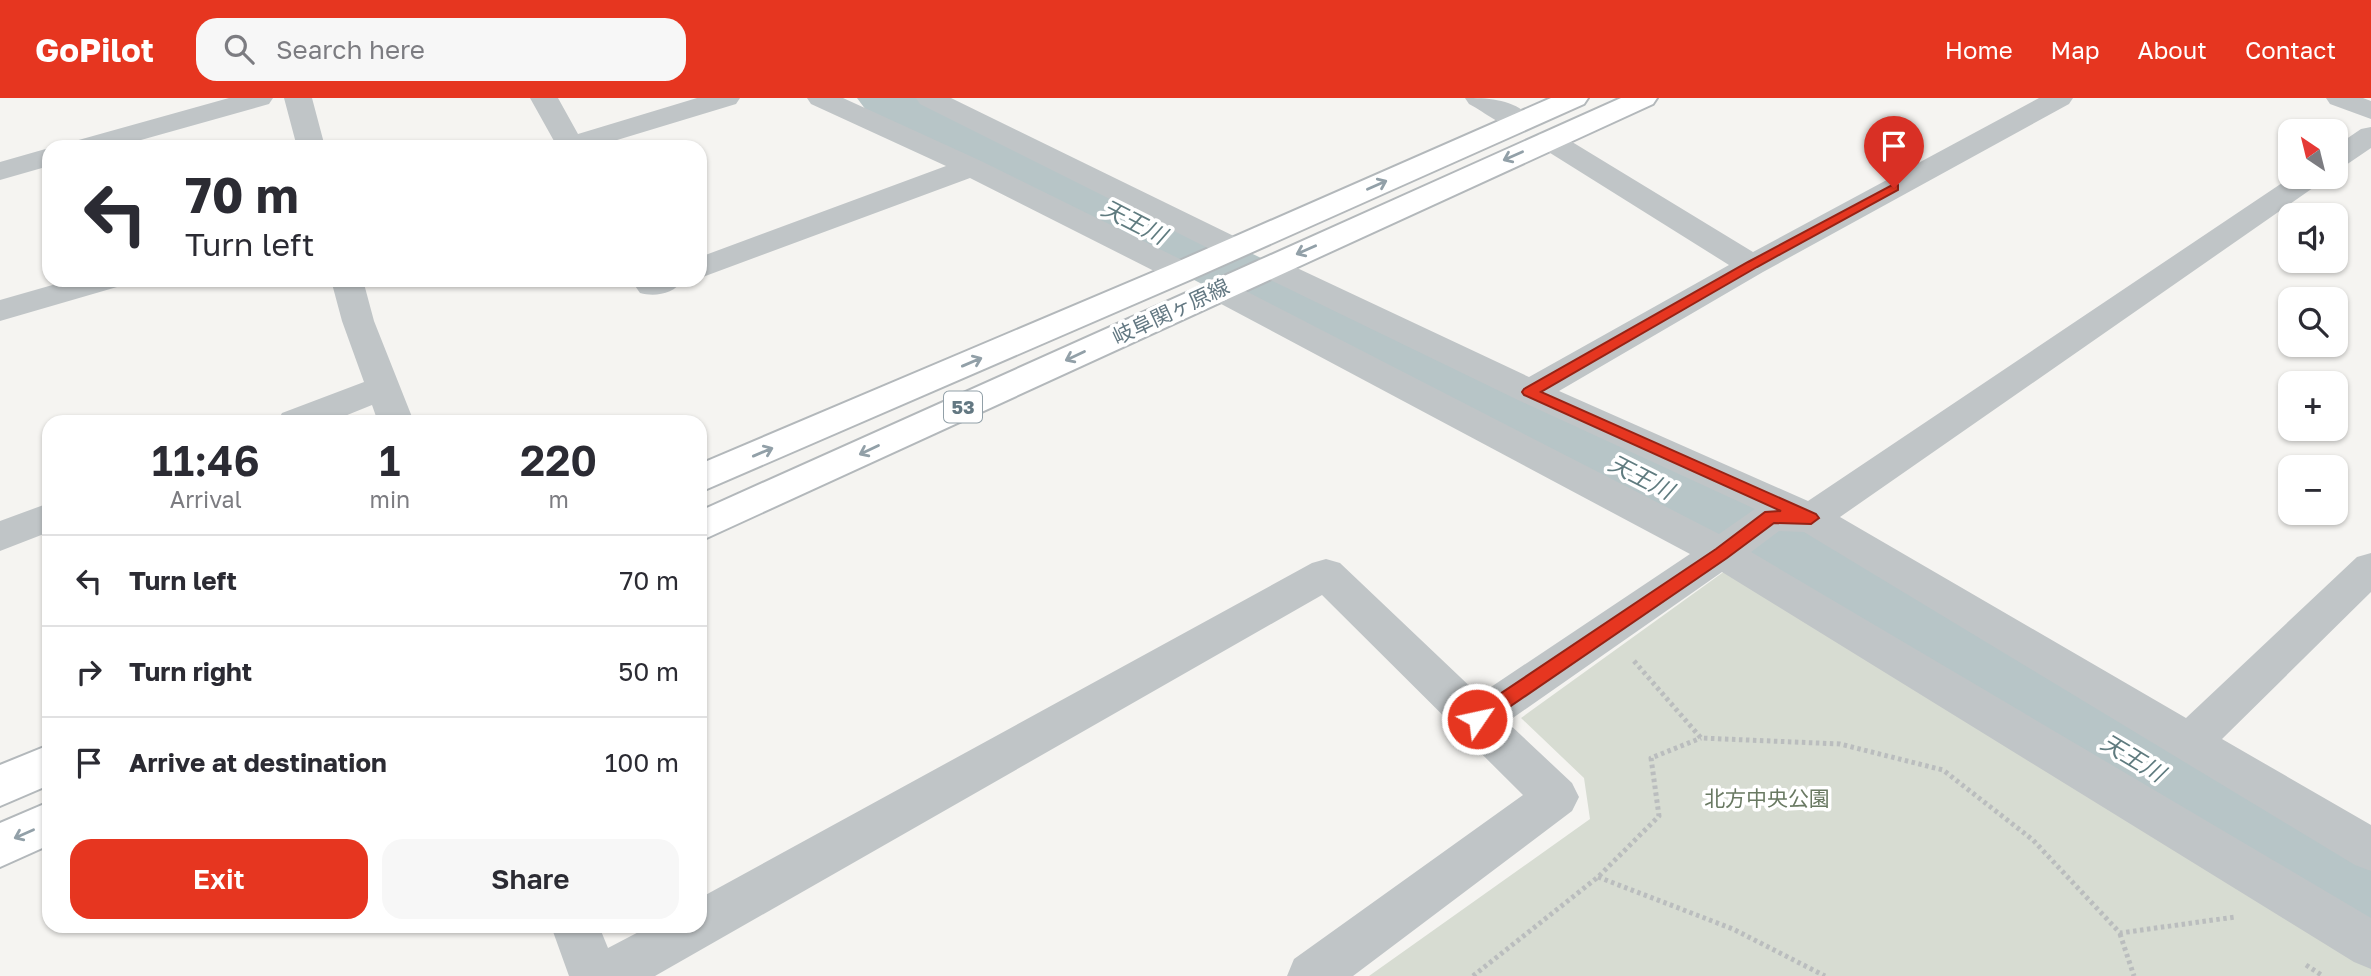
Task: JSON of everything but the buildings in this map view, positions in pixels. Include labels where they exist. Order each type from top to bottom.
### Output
[{"type":"main road","name":"岐阜関ヶ原線","points":[[707,476],[1574,98]]},
{"type":"main road","name":"岐阜関ヶ原線","points":[[707,524],[1643,98]]},
{"type":"main road","points":[[0,786],[42,767]]},
{"type":"main road","points":[[0,846],[42,826]]},
{"type":"street","points":[[110,140],[259,98]]},
{"type":"street","points":[[298,98],[309,140]]},
{"type":"street","points":[[544,98],[566,140]]},
{"type":"street","points":[[589,140],[726,98]]},
{"type":"street","points":[[821,98],[1184,270]]},
{"type":"street","points":[[930,98],[1229,250]]},
{"type":"street","points":[[1479,98],[1520,122]]},
{"type":"street","points":[[1530,392],[1752,265],[2059,98]]},
{"type":"street","points":[[2340,98],[2371,111]]},
{"type":"street","points":[[2348,151],[2371,135]]},
{"type":"street","points":[[1549,140],[1752,265]]},
{"type":"street","points":[[0,171],[42,159]]},
{"type":"street","points":[[707,265],[971,167]]},
{"type":"street","points":[[1477,719],[1721,554],[1770,517],[1811,518],[2292,189]]},
{"type":"street","points":[[1264,269],[1811,518],[2371,850]]},
{"type":"street","points":[[0,311],[82,287]]},
{"type":"street","points":[[349,287],[358,321],[393,415]]},
{"type":"street","points":[[1223,288],[1721,554],[2371,945]]},
{"type":"street","points":[[313,415],[383,388]]},
{"type":"street","points":[[0,536],[42,520]]},
{"type":"street","points":[[2189,743],[2371,568]]},
{"type":"street","points":[[707,921],[1326,575],[1556,797],[1312,976]]},
{"type":"street","points":[[578,933],[594,976]]},
{"type":"street","points":[[607,976],[685,933]]},
{"type":"path","points":[[1607,632],[1701,738]]},
{"type":"path","points":[[1473,976],[1598,877],[1659,816],[1651,758],[1701,738],[1840,744],[1943,770],[2033,840],[2120,933],[2134,976]]},
{"type":"path","points":[[1598,877],[1733,929],[1825,976]]},
{"type":"path","points":[[2120,933],[2235,917],[2246,924]]},
{"type":"path","points":[[2301,961],[2323,976]]},
{"type":"green space","name":"北方中央公園","points":[[1729,568],[2371,953],[2371,976],[1369,976],[1590,819],[1584,778],[1521,718]]},
{"type":"waterway","name":"天王川","points":[[886,98],[1783,548],[2371,900]]},
{"type":"route","points":[[1477,719],[1721,554],[1770,517],[1811,518],[1530,392],[1752,265],[1894,188]]}]
